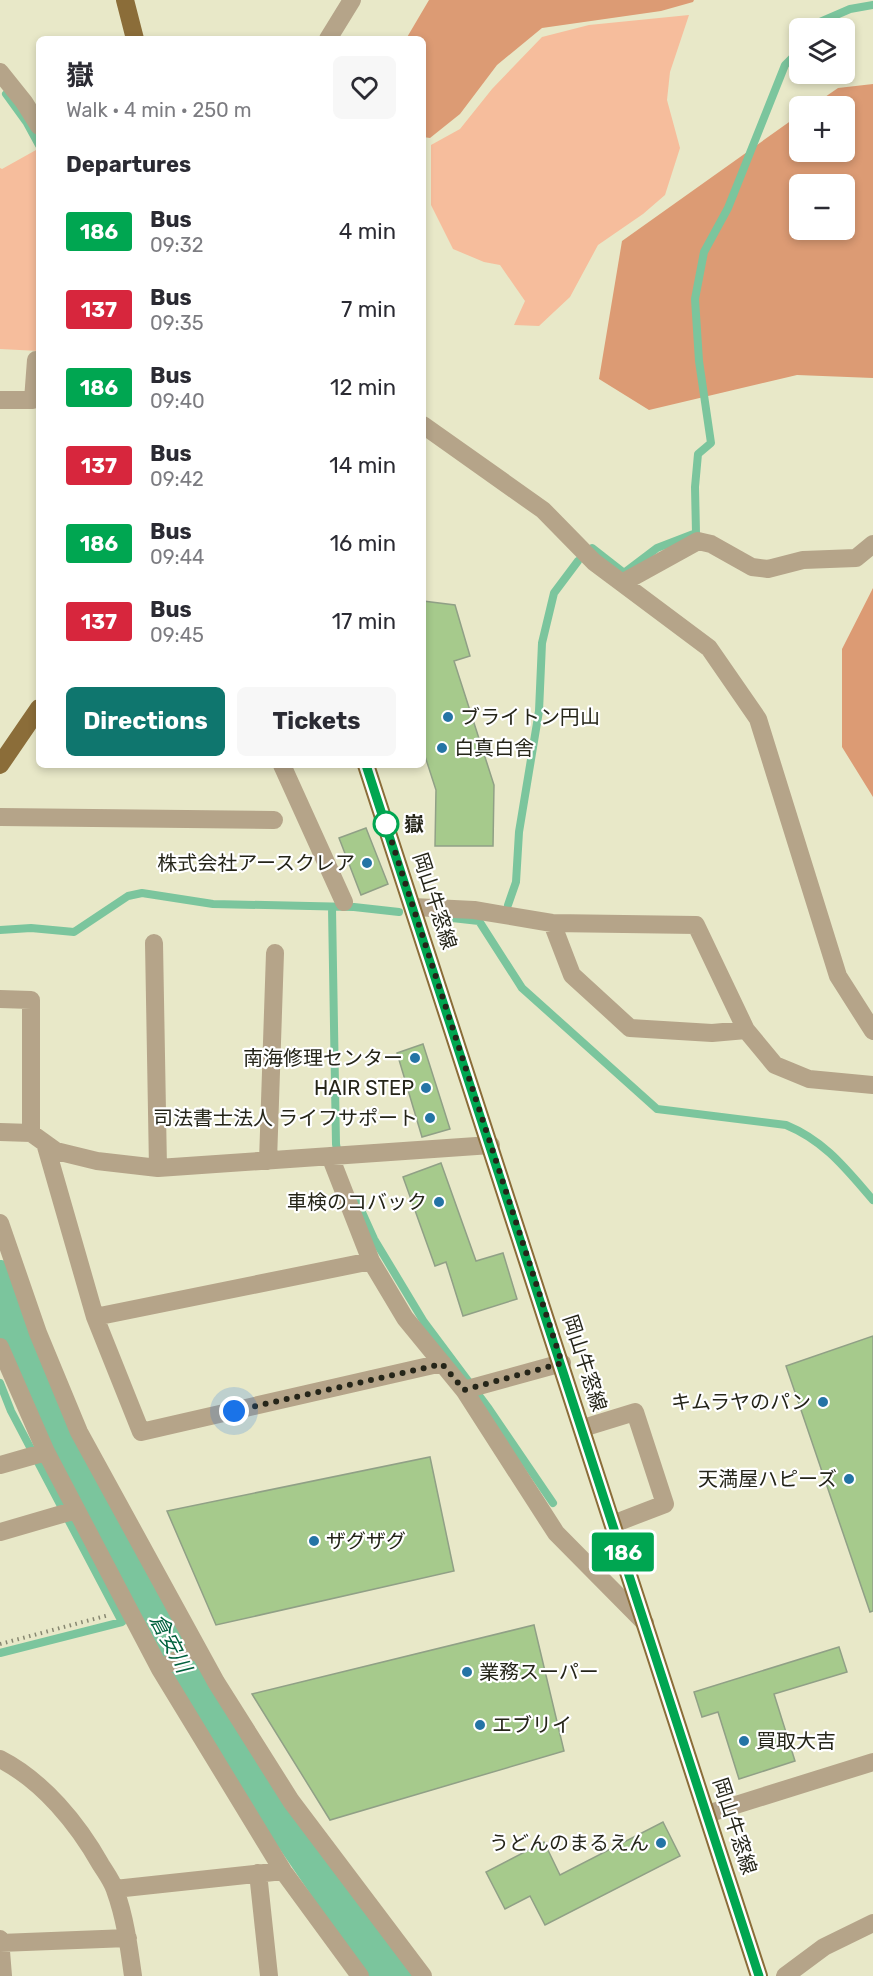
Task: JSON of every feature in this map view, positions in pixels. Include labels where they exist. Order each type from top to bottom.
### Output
[{"type":"main road","points":[[125,0],[134,36]]},
{"type":"main road","points":[[0,765],[36,712]]},
{"type":"main road","name":"岡山牛窓線","points":[[367,768],[562,1363],[759,1976]]},
{"type":"street","points":[[330,36],[352,0]]},
{"type":"street","points":[[0,72],[36,121]]},
{"type":"street","points":[[0,400],[33,400],[36,360]]},
{"type":"street","points":[[426,426],[543,510],[594,562],[709,648],[758,719],[838,976],[873,1031]]},
{"type":"street","points":[[622,583],[698,541],[711,544],[752,567],[768,569],[803,560],[856,558],[873,544]]},
{"type":"street","points":[[283,768],[344,902]]},
{"type":"street","points":[[0,817],[274,820]]},
{"type":"street","points":[[413,907],[474,910],[552,923],[696,925],[746,1030],[775,1065],[809,1079],[873,1085]]},
{"type":"street","points":[[552,923],[572,975],[630,1028],[712,1033],[746,1030]]},
{"type":"street","points":[[154,943],[158,1168]]},
{"type":"street","points":[[268,1161],[274,953]]},
{"type":"street","points":[[0,999],[31,1000],[38,1138],[95,1317],[141,1432],[442,1364]]},
{"type":"street","points":[[0,1132],[38,1138],[56,1151],[97,1161],[158,1168],[491,1145]]},
{"type":"street","points":[[336,1156],[371,1261],[405,1318],[442,1364],[470,1388],[556,1533],[645,1623]]},
{"type":"street","points":[[0,1223],[38,1334],[79,1432],[194,1649],[291,1801],[423,1976]]},
{"type":"street","points":[[95,1317],[371,1261]]},
{"type":"street","points":[[0,1347],[38,1454],[68,1512],[165,1666],[283,1871],[360,1976]]},
{"type":"street","points":[[470,1388],[562,1363]]},
{"type":"street","points":[[583,1428],[635,1412],[662,1494],[665,1504],[613,1524]]},
{"type":"street","points":[[0,1465],[38,1454]]},
{"type":"street","points":[[0,1532],[68,1512]]},
{"type":"street","points":[[165,1666],[194,1649]]},
{"type":"street","points":[[0,1759],[13,1766],[62,1808],[88,1843],[115,1888],[128,1938],[133,1976]]},
{"type":"street","points":[[707,1814],[873,1762]]},
{"type":"street","points":[[115,1888],[283,1871]]},
{"type":"street","points":[[258,1873],[269,1976]]},
{"type":"street","points":[[785,1976],[824,1947],[873,1923]]},
{"type":"street","points":[[0,1943],[128,1938]]},
{"type":"street","points":[[0,1939],[3,1976]]},
{"type":"path","points":[[0,1644],[114,1614]]},
{"type":"shaded area","points":[[429,0],[694,0],[661,11],[542,28],[497,65],[460,114],[430,138],[426,137],[426,36],[408,36]]},
{"type":"shaded area","points":[[689,15],[670,72],[667,100],[680,148],[665,195],[643,214],[598,245],[570,297],[539,326],[514,325],[525,301],[500,265],[484,262],[453,249],[431,205],[431,145],[460,129],[492,89],[542,37],[589,25]]},
{"type":"shaded area","points":[[873,84],[873,378],[797,375],[649,410],[599,379],[622,241],[789,122],[789,162],[855,162],[855,96],[826,96],[838,88]]},
{"type":"shaded area","points":[[36,150],[36,351],[0,349],[0,168]]},
{"type":"shaded area","points":[[873,588],[873,797],[842,747],[842,649]]},
{"type":"building","points":[[426,601],[455,605],[470,656],[454,661],[494,785],[493,846],[435,846],[436,790],[426,759]]},
{"type":"building","points":[[366,828],[388,884],[361,895],[339,838]]},
{"type":"building","points":[[423,1044],[450,1129],[422,1137],[397,1053]]},
{"type":"building","points":[[441,1163],[476,1261],[503,1253],[517,1299],[463,1316],[446,1262],[435,1266],[403,1177]]},
{"type":"building","name":"天満屋ハピーズ","points":[[873,1336],[873,1611],[870,1612],[786,1366]]},
{"type":"building","name":"ザグザグ","points":[[430,1457],[454,1571],[216,1625],[167,1511]]},
{"type":"building","points":[[534,1625],[564,1751],[330,1820],[252,1694]]},
{"type":"building","points":[[839,1647],[847,1672],[774,1694],[795,1761],[739,1779],[718,1712],[702,1717],[694,1692]]},
{"type":"building","points":[[663,1822],[680,1856],[545,1925],[530,1896],[505,1909],[486,1872],[544,1842],[560,1875]]},
{"type":"waterway","points":[[829,18],[850,9],[873,5]]},
{"type":"waterway","points":[[589,550],[592,548],[624,573],[657,548],[696,533],[695,487],[698,454],[711,443],[699,361],[695,299],[704,252],[728,208],[785,65],[789,61]]},
{"type":"waterway","points":[[6,94],[36,140]]},
{"type":"waterway","points":[[508,905],[516,882],[519,832],[539,711],[542,643],[554,593],[578,561]]},
{"type":"waterway","points":[[0,930],[31,928],[74,932],[128,896],[142,893],[213,904],[354,907],[399,912]]},
{"type":"waterway","points":[[332,908],[338,1155]]},
{"type":"waterway","points":[[443,917],[479,921],[522,988],[657,1109],[786,1125],[824,1148],[873,1200]]},
{"type":"waterway","points":[[356,1199],[374,1239],[424,1322],[489,1409],[553,1503]]},
{"type":"waterway","name":"倉安川","points":[[0,1282],[19,1338],[87,1484],[188,1676],[393,1976]]},
{"type":"waterway","points":[[0,1383],[11,1411],[122,1622],[0,1653]]},
{"type":"bus line","name":"186","points":[[367,768],[759,1976]]},
{"type":"place","name":"ブライトン円山","points":[[448,717]]},
{"type":"place","name":"白真白舎","points":[[442,748]]},
{"type":"place","name":"嶽","points":[[386,824]]},
{"type":"place","name":"株式会社アースクレア","points":[[367,863]]},
{"type":"place","name":"南海修理センター","points":[[415,1058]]},
{"type":"place","name":"HAIR STEP","points":[[426,1088]]},
{"type":"place","name":"司法書士法人 ライフサポート","points":[[430,1118]]},
{"type":"place","name":"車検のコバック","points":[[439,1202]]},
{"type":"place","name":"キムラヤのパン","points":[[823,1402]]},
{"type":"place","name":"天満屋ハピーズ","points":[[849,1479]]},
{"type":"place","name":"ザグザグ","points":[[314,1541]]},
{"type":"place","name":"業務スーパー","points":[[467,1672]]},
{"type":"place","name":"エブリイ","points":[[480,1725]]},
{"type":"place","name":"買取大吉","points":[[744,1741]]},
{"type":"place","name":"うどんのまるえん","points":[[661,1843]]},
{"type":"route","points":[[234,1411],[442,1364],[464,1390],[562,1363],[386,824]]}]
